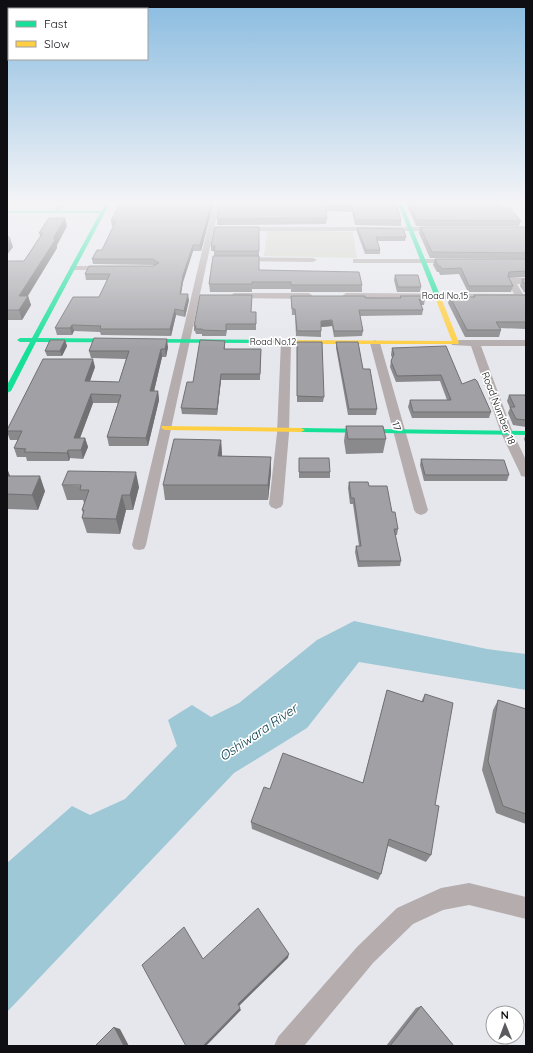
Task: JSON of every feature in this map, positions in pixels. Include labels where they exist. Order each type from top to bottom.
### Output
[{"type":"street","points":[[66,261],[73,250]]},
{"type":"street","points":[[7,390],[36,340],[82,250]]},
{"type":"street","points":[[139,544],[185,341],[199,296],[210,250]]},
{"type":"street","points":[[419,250],[456,344]]},
{"type":"street","points":[[235,259],[313,260]]},
{"type":"street","points":[[356,261],[463,261]]},
{"type":"street","points":[[74,268],[111,268]]},
{"type":"street","points":[[523,296],[511,281],[526,281]]},
{"type":"street","points":[[227,296],[320,296]]},
{"type":"street","name":"Road No.15","points":[[336,296],[523,296]]},
{"type":"street","name":"Road No.12","points":[[27,328],[19,343],[36,340],[456,344],[526,343]]},
{"type":"street","points":[[276,504],[283,430],[286,342]]},
{"type":"street","name":"17","points":[[375,343],[420,510]]},
{"type":"street","name":"Road Number 18","points":[[474,343],[508,433],[526,472]]},
{"type":"street","points":[[165,428],[526,433]]},
{"type":"street","points":[[286,1046],[365,956],[405,916],[441,900],[469,894],[526,908]]},
{"type":"shaded area","points":[[265,250],[356,250],[357,258],[264,256]]},
{"type":"water","name":"Oshiwara River","points":[[354,621],[487,649],[526,654],[526,690],[359,662],[307,728],[234,773],[7,1012],[7,863],[72,806],[90,815],[125,799],[177,746],[168,720],[192,705],[211,717],[239,703],[317,640]]},
{"type":"building","points":[[31,250],[48,250],[19,296],[28,296],[19,310],[7,310],[7,261],[24,261]]},
{"type":"building","points":[[97,250],[191,250],[183,275],[180,294],[188,294],[184,311],[175,309],[170,329],[100,329],[101,326],[72,325],[70,328],[55,328],[73,297],[99,297],[110,274],[85,274],[89,266],[153,266],[159,263],[153,259],[92,259]]},
{"type":"building","points":[[214,250],[259,250],[259,251]]},
{"type":"building","points":[[431,250],[526,250],[526,253],[432,252]]},
{"type":"building","points":[[213,256],[259,256],[259,270],[359,272],[362,285],[291,285],[291,282],[209,284]]},
{"type":"building","points":[[435,259],[526,259],[526,271],[509,272],[508,276],[513,286],[469,286],[461,268],[442,269],[438,266]]},
{"type":"building","points":[[395,275],[418,275],[421,287],[398,287]]},
{"type":"building","points":[[522,279],[526,279],[526,286]]},
{"type":"building","points":[[200,295],[252,295],[251,312],[256,312],[256,324],[226,324],[226,331],[195,329],[196,326],[194,326]]},
{"type":"building","points":[[474,295],[526,295],[526,322],[496,322],[501,330],[467,330],[450,297],[475,297]]},
{"type":"building","points":[[291,296],[365,296],[365,298],[401,298],[400,296],[424,296],[425,299],[419,299],[423,310],[359,310],[363,331],[334,331],[332,320],[321,321],[321,331],[297,331],[295,309],[292,309]]},
{"type":"building","points":[[94,338],[167,339],[165,349],[161,349],[150,391],[158,391],[146,438],[107,437],[121,395],[91,394],[74,438],[85,438],[81,450],[68,450],[67,453],[24,452],[26,449],[14,448],[22,431],[7,430],[43,359],[93,359],[85,381],[119,382],[129,351],[89,351]]},
{"type":"building","points":[[50,340],[65,340],[60,351],[45,351]]},
{"type":"building","points":[[200,340],[225,341],[224,349],[261,349],[260,374],[221,374],[217,409],[181,408],[187,382],[193,382]]},
{"type":"building","points":[[297,342],[322,342],[324,397],[297,396]]},
{"type":"building","points":[[336,342],[358,342],[363,369],[370,369],[377,409],[349,409]]},
{"type":"building","points":[[446,346],[462,384],[475,379],[491,412],[413,412],[410,400],[451,400],[441,375],[397,376],[391,361],[394,354],[392,348]]},
{"type":"building","points":[[509,395],[526,395],[526,420],[516,419],[510,407],[515,407]]},
{"type":"building","points":[[346,426],[383,426],[386,439],[348,439]]},
{"type":"building","points":[[174,439],[221,440],[218,456],[271,457],[268,485],[163,485]]},
{"type":"building","points":[[299,458],[329,458],[330,472],[299,472]]},
{"type":"building","points":[[421,459],[504,460],[509,475],[425,475]]},
{"type":"building","points":[[68,471],[136,472],[130,495],[122,495],[116,519],[82,518],[84,510],[82,510],[89,490],[80,490],[81,485],[62,485]]},
{"type":"building","points":[[7,476],[40,476],[32,495],[7,494]]},
{"type":"building","points":[[349,482],[368,482],[369,486],[387,486],[392,512],[395,512],[398,529],[394,529],[401,561],[359,561],[356,546],[361,546],[354,498],[351,498]]},
{"type":"building","points":[[387,690],[423,702],[425,694],[453,703],[435,805],[439,806],[431,855],[389,839],[381,874],[251,822],[264,787],[270,789],[283,753],[363,783]]},
{"type":"building","points":[[498,700],[526,709],[526,814],[503,806],[488,761]]},
{"type":"building","points":[[258,908],[289,954],[238,1004],[240,1008],[203,1046],[186,1046],[142,965],[184,927],[203,959]]},
{"type":"building","points":[[421,1006],[454,1046],[390,1046]]},
{"type":"building","points":[[114,1027],[124,1046],[95,1046]]},
{"type":"traffic: fast","points":[[7,391],[83,250]]},
{"type":"traffic: fast","points":[[419,250],[437,295]]},
{"type":"traffic: fast","points":[[20,340],[276,342]]},
{"type":"traffic: fast","points":[[301,430],[526,433]]},
{"type":"traffic: slow","points":[[276,342],[456,343],[437,295]]},
{"type":"traffic: slow","points":[[165,428],[301,430]]}]
